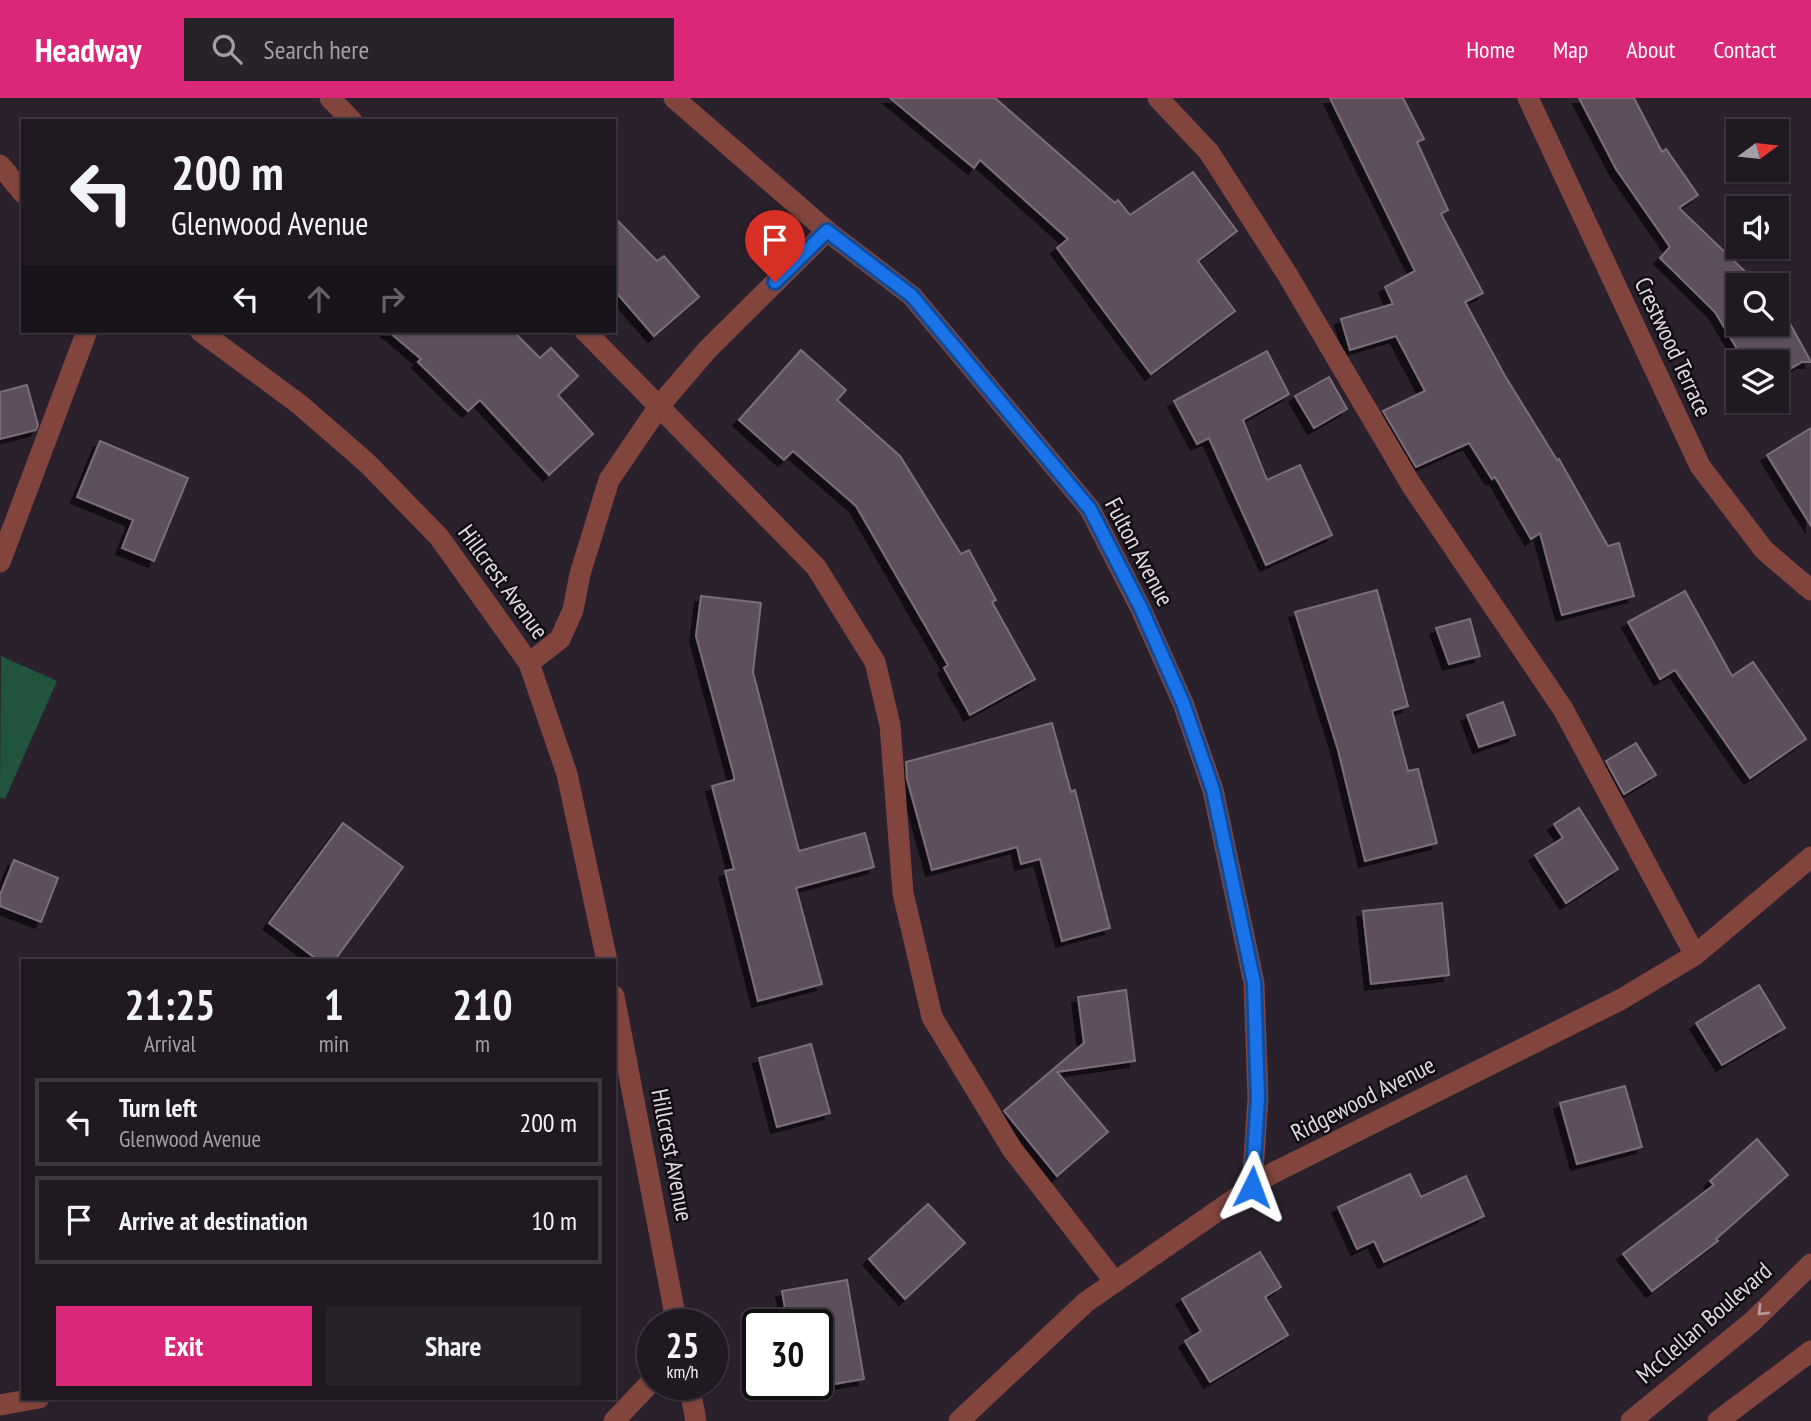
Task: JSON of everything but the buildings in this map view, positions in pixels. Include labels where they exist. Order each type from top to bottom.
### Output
[{"type":"street","points":[[330,98],[350,119]]},
{"type":"street","name":"Fulton Avenue","points":[[674,98],[827,231],[912,296],[1090,509],[1141,608],[1183,703],[1213,790],[1254,983],[1258,1098],[1252,1187]]},
{"type":"street","points":[[1158,98],[1209,152],[1287,274],[1412,486],[1563,709],[1695,955]]},
{"type":"street","name":"Crestwood Terrace","points":[[1528,98],[1700,466],[1764,550],[1811,590]]},
{"type":"street","points":[[0,164],[21,190]]},
{"type":"street","points":[[529,663],[560,639],[573,610],[580,574],[609,480],[660,405],[707,350],[827,231]]},
{"type":"street","points":[[0,562],[86,333]]},
{"type":"street","name":"Hillcrest Avenue","points":[[203,333],[299,404],[367,463],[439,537],[529,663],[567,774],[607,959]]},
{"type":"street","points":[[586,333],[660,405],[816,567],[875,662],[890,725],[903,893],[932,1017],[1012,1149],[1115,1282]]},
{"type":"street","name":"Ridgewood Avenue","points":[[959,1421],[1086,1303],[1271,1174],[1620,1000],[1695,955],[1811,857]]},
{"type":"street","name":"Hillcrest Avenue","points":[[617,1022],[674,1309]]},
{"type":"street","name":"McClellan Boulevard","points":[[1631,1421],[1752,1322],[1811,1264]]},
{"type":"street","points":[[1718,1421],[1811,1351]]},
{"type":"street","points":[[614,1421],[637,1397]]},
{"type":"street","points":[[0,1405],[28,1400]]},
{"type":"street","points":[[691,1400],[696,1421]]},
{"type":"green space","points":[[1,656],[57,681],[5,799],[0,797]]},
{"type":"route","points":[[775,282],[827,231],[912,296],[1090,509],[1141,608],[1183,703],[1213,790],[1254,983],[1258,1098],[1252,1187]]}]
